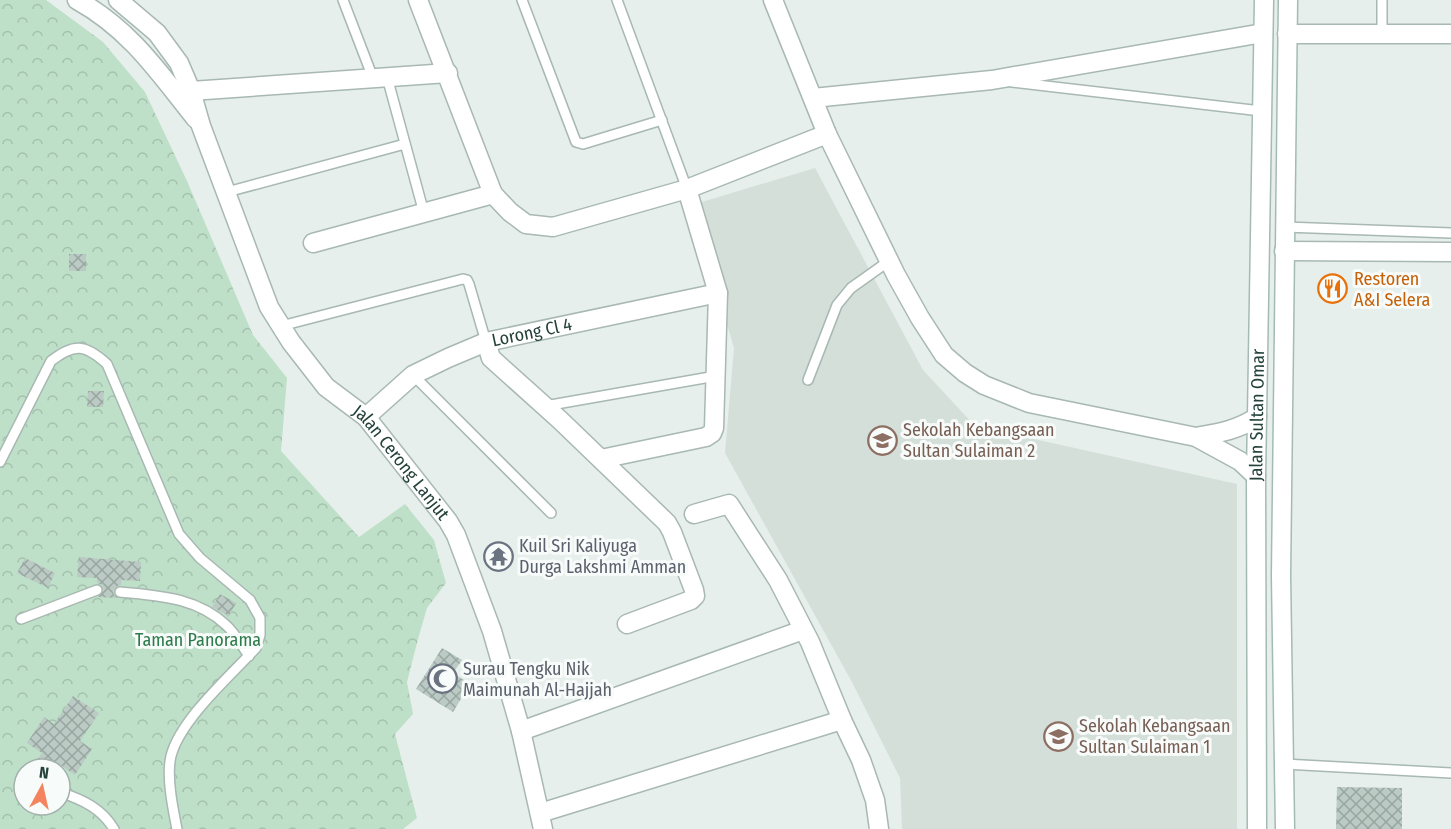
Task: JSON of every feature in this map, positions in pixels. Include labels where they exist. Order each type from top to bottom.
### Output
[{"type":"street","name":"Jalan Cerong Lanjut","points":[[77,0],[111,23],[139,47],[201,126]]},
{"type":"street","name":"Jalan Cerong Lanjut","points":[[117,0],[158,33],[179,63],[269,306],[291,342],[326,387],[366,417],[448,521],[456,535],[492,631],[521,731],[542,821]]},
{"type":"street","points":[[418,0],[493,194],[510,212],[526,224],[553,226],[687,189],[827,134]]},
{"type":"street","points":[[773,0],[827,134],[889,261],[920,318],[944,355],[965,374],[984,385],[1029,403],[1196,437],[1240,461],[1256,476]]},
{"type":"street","name":"Jalan Sultan Omar","points":[[1257,829],[1256,476],[1264,0]]},
{"type":"street","points":[[1285,829],[1281,576],[1288,0]]},
{"type":"street","points":[[813,98],[992,80],[1263,33]]},
{"type":"street","points":[[1287,34],[1451,34]]},
{"type":"street","points":[[191,91],[447,73]]},
{"type":"street","points":[[601,459],[712,433],[718,293],[687,189]]},
{"type":"street","points":[[313,243],[493,194]]},
{"type":"street","points":[[1284,251],[1451,252]]},
{"type":"street","name":"Lorong Cl 4","points":[[366,417],[413,375],[486,342],[718,293]]},
{"type":"street","points":[[486,342],[491,358],[545,406],[667,523],[695,596],[691,600],[627,624]]},
{"type":"street","points":[[1196,437],[1243,427],[1257,417]]},
{"type":"street","points":[[694,514],[729,504],[777,580],[803,630],[861,760],[875,800],[879,829]]},
{"type":"street","points":[[521,731],[803,630]]},
{"type":"street","points":[[542,821],[842,720]]},
{"type":"lane","points":[[344,0],[380,78],[405,144],[424,213]]},
{"type":"lane","points":[[522,0],[576,142],[583,144],[662,120]]},
{"type":"lane","points":[[617,0],[687,189]]},
{"type":"lane","points":[[1382,0],[1382,34]]},
{"type":"lane","points":[[992,80],[1261,111]]},
{"type":"lane","points":[[227,192],[405,144]]},
{"type":"lane","points":[[1285,227],[1451,233]]},
{"type":"lane","points":[[808,380],[837,304],[851,288],[889,261]]},
{"type":"lane","points":[[281,326],[463,279],[469,284],[486,342]]},
{"type":"lane","points":[[0,462],[51,361],[65,350],[77,347],[95,354],[107,364],[179,534],[200,558],[250,600],[260,618],[260,635],[256,648],[199,709],[177,740],[170,758],[172,805],[177,829]]},
{"type":"lane","points":[[413,375],[551,513]]},
{"type":"lane","points":[[545,406],[716,376]]},
{"type":"lane","points":[[21,619],[97,590]]},
{"type":"lane","points":[[120,592],[176,598],[206,610],[228,626],[249,656]]},
{"type":"lane","points":[[1284,764],[1451,773]]},
{"type":"lane","points":[[72,796],[87,802],[109,821],[114,829]]},
{"type":"shaded area","name":"Sekolah Kebangsaan Sultan Sulaiman 2","points":[[815,168],[923,370],[975,426],[1237,484],[1237,829],[902,829],[900,778],[853,684],[725,453],[734,348],[692,205]]},
{"type":"green space","name":"Taman Panorama","points":[[0,0],[46,0],[103,42],[145,92],[187,181],[253,335],[287,378],[281,451],[359,537],[405,504],[434,540],[446,583],[427,608],[407,682],[413,714],[395,734],[417,818],[403,829],[0,829]]},
{"type":"building","points":[[69,254],[86,254],[86,271],[69,271]]},
{"type":"building","points":[[88,391],[104,391],[103,407],[87,407]]},
{"type":"building","points":[[79,557],[141,562],[140,581],[121,580],[121,585],[113,591],[118,598],[98,597],[104,590],[102,585],[97,583],[97,578],[77,577]]},
{"type":"building","points":[[25,558],[55,573],[48,588],[17,573]]},
{"type":"building","points":[[220,594],[236,603],[229,616],[212,607]]},
{"type":"building","name":"Surau Tengku Nik Maimunah Al-Hajjah","points":[[442,648],[462,660],[453,673],[470,684],[453,712],[416,689]]},
{"type":"building","points":[[73,696],[99,713],[80,741],[92,749],[75,775],[72,773],[72,757],[39,757],[42,753],[27,743],[44,717],[54,724]]},
{"type":"building","points":[[1337,787],[1402,788],[1402,829],[1336,829]]},
{"type":"place","name":"Restoren A&I Selera","points":[[1333,289]]},
{"type":"place","name":"Sekolah Kebangsaan Sultan Sulaiman 2","points":[[882,440]]},
{"type":"place","name":"Kuil Sri Kaliyuga Durga Lakshmi Amman","points":[[498,556]]},
{"type":"place","name":"Surau Tengku Nik Maimunah Al-Hajjah","points":[[442,679]]},
{"type":"place","name":"Sekolah Kebangsaan Sultan Sulaiman 1","points":[[1058,736]]}]
